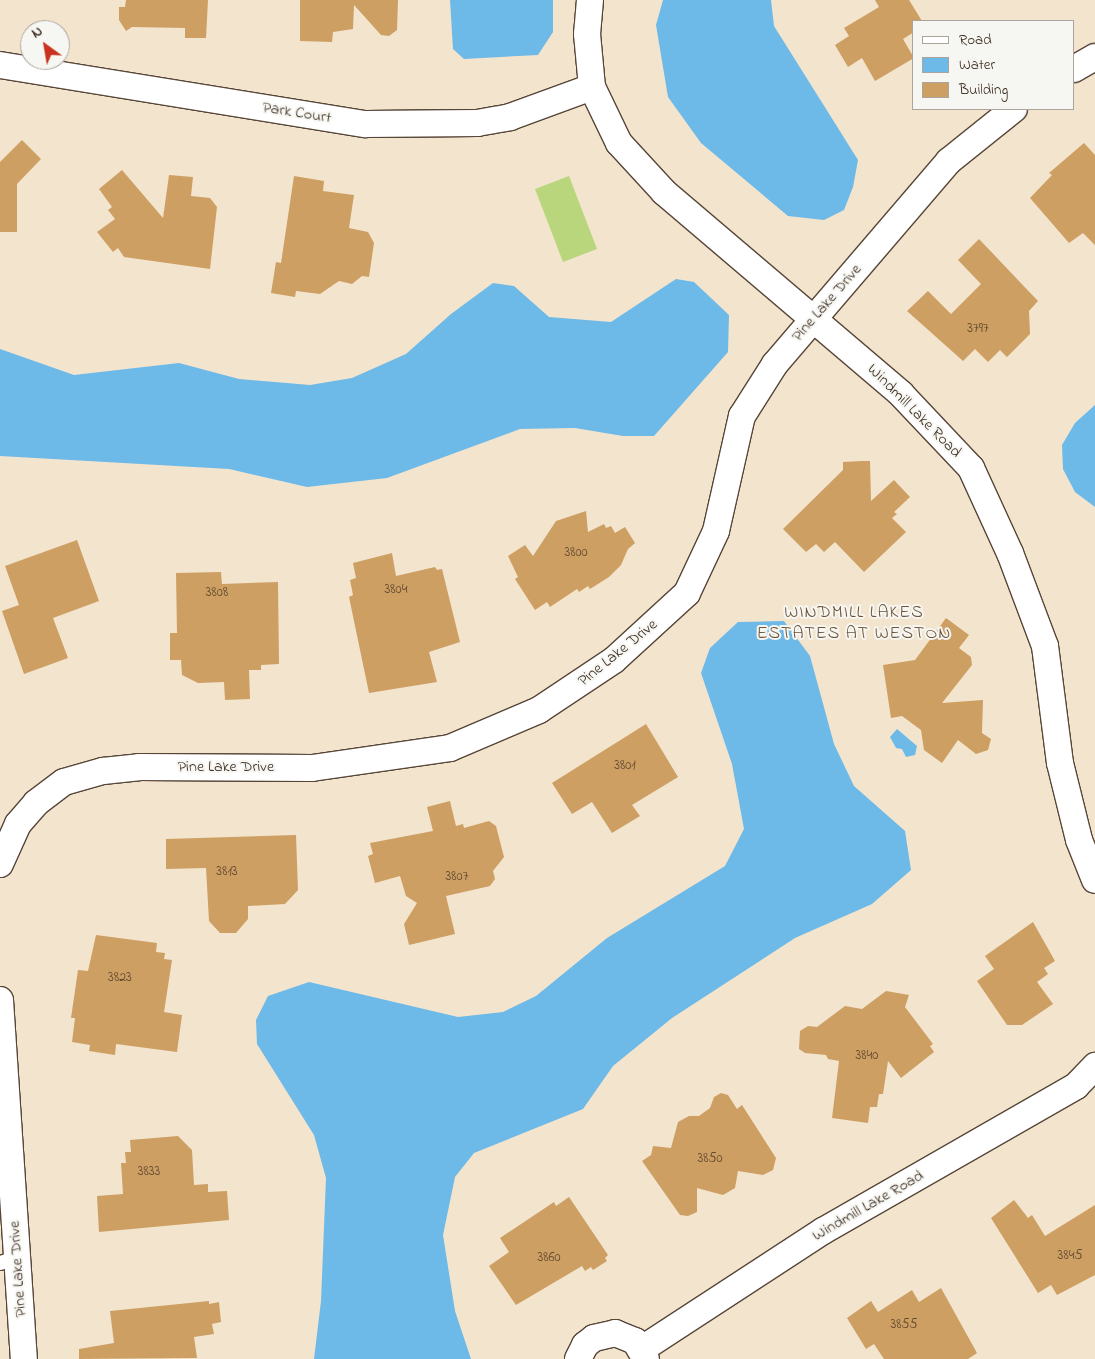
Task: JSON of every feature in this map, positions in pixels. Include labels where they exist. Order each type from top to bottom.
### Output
[{"type":"street","name":"Windmill Lake Road","points":[[590,0],[587,34],[592,87],[619,143],[664,192],[814,317],[901,394],[971,468],[1010,553],[1045,646],[1060,763],[1078,840],[1095,880]]},
{"type":"street","name":"Windmill Lake Road","points":[[587,34],[598,0]]},
{"type":"street","points":[[1075,68],[1095,57]]},
{"type":"street","name":"Park Court","points":[[0,65],[366,124],[477,123],[510,117],[592,87]]},
{"type":"street","name":"Pine Lake Drive","points":[[0,864],[18,824],[36,803],[64,782],[103,771],[139,767],[312,768],[450,748],[539,710],[578,686],[614,660],[687,593],[716,531],[742,416],[775,364],[949,161],[1013,110]]},
{"type":"street","name":"Pine Lake Drive","points":[[0,1000],[9,1261],[24,1359]]},
{"type":"street","name":"Windmill Lake Road","points":[[578,1359],[585,1346],[604,1334],[625,1336],[644,1354],[823,1231],[1076,1086],[1095,1066]]},
{"type":"green space","points":[[569,176],[597,249],[563,262],[535,189]]},
{"type":"water","points":[[450,0],[553,0],[553,32],[538,55],[464,59],[453,49]]},
{"type":"water","points":[[663,0],[771,0],[774,26],[858,160],[853,187],[844,210],[824,220],[788,216],[701,143],[668,97],[656,25]]},
{"type":"water","points":[[676,279],[694,282],[729,315],[728,352],[654,436],[623,436],[575,428],[520,429],[387,478],[307,487],[229,469],[0,456],[0,349],[74,375],[179,363],[239,379],[310,385],[352,378],[406,354],[451,314],[493,283],[514,286],[549,317],[611,322]]},
{"type":"water","points":[[1095,405],[1095,507],[1075,492],[1063,469],[1062,445],[1075,423]]},
{"type":"water","points":[[784,621],[810,656],[834,744],[854,786],[905,831],[911,870],[872,904],[795,938],[672,1018],[613,1066],[583,1109],[474,1153],[455,1177],[443,1235],[455,1311],[471,1359],[314,1359],[321,1301],[326,1178],[314,1135],[257,1044],[256,1020],[268,996],[309,982],[458,1017],[503,1012],[536,996],[607,938],[725,866],[744,829],[732,764],[701,673],[710,648],[738,622]]},
{"type":"water","points":[[897,729],[917,746],[915,755],[906,757],[902,749],[896,748],[890,737]]},
{"type":"building","points":[[126,0],[208,0],[206,38],[185,38],[185,28],[132,27],[126,31],[119,20],[119,7],[125,7]]},
{"type":"building","points":[[300,0],[398,0],[397,30],[389,36],[381,35],[354,5],[353,29],[333,32],[332,42],[300,41]]},
{"type":"building","points":[[875,0],[909,0],[921,20],[912,20],[912,33],[903,39],[912,55],[912,59],[875,81],[862,58],[848,67],[835,45],[849,36],[844,28],[879,7]]},
{"type":"building","points":[[22,140],[41,159],[17,184],[17,232],[0,232],[0,162]]},
{"type":"building","points":[[1084,143],[1095,155],[1095,245],[1083,233],[1069,243],[1030,198],[1052,175],[1049,173]]},
{"type":"building","points":[[122,170],[163,218],[169,175],[193,177],[191,196],[210,198],[217,207],[210,269],[124,257],[118,248],[113,252],[97,232],[115,219],[108,210],[112,207],[99,189]]},
{"type":"building","points":[[294,176],[324,181],[323,191],[354,195],[349,228],[368,232],[374,243],[369,277],[362,276],[352,284],[339,281],[320,294],[296,291],[295,297],[271,293],[276,262],[281,263]]},
{"type":"building","points":[[979,239],[1038,301],[1029,311],[1030,334],[1007,357],[1000,350],[988,362],[975,349],[963,361],[907,311],[928,291],[951,314],[981,284],[958,260]]},
{"type":"building","points":[[870,461],[871,501],[894,480],[910,497],[894,512],[897,514],[892,518],[906,532],[864,572],[835,542],[824,552],[816,544],[806,552],[783,529],[843,470],[843,462]]},
{"type":"building","points":[[586,511],[588,532],[604,524],[606,528],[611,526],[615,533],[625,527],[635,543],[628,549],[621,565],[609,577],[590,589],[588,586],[579,592],[577,589],[550,607],[547,602],[535,610],[515,579],[518,577],[508,556],[525,545],[533,556],[556,521]]},
{"type":"building","points":[[77,540],[99,601],[53,618],[68,658],[24,674],[2,611],[19,605],[5,566]]},
{"type":"building","points":[[392,553],[396,576],[435,567],[437,570],[442,569],[460,642],[429,652],[437,682],[369,693],[349,597],[353,595],[350,580],[356,578],[353,563]]},
{"type":"building","points":[[221,572],[222,584],[278,582],[279,664],[261,665],[261,670],[249,670],[250,699],[225,700],[224,682],[198,683],[182,675],[181,660],[170,660],[170,633],[177,633],[176,573]]},
{"type":"building","points":[[946,618],[969,635],[959,648],[971,657],[972,665],[942,703],[983,700],[982,733],[991,739],[988,750],[976,754],[958,740],[942,763],[924,750],[921,730],[902,716],[891,718],[883,665],[915,660]]},
{"type":"building","points":[[646,724],[678,777],[632,805],[640,816],[612,833],[592,802],[572,814],[552,783]]},
{"type":"building","points":[[450,801],[456,826],[463,824],[464,828],[489,821],[496,826],[504,857],[493,871],[495,879],[490,886],[446,896],[455,934],[409,945],[404,924],[417,903],[406,896],[400,876],[375,883],[368,856],[373,854],[370,843],[433,831],[427,807]]},
{"type":"building","points":[[296,835],[298,890],[285,904],[248,906],[248,919],[236,933],[220,933],[209,921],[206,868],[166,869],[166,839]]},
{"type":"building","points":[[1033,922],[1055,961],[1044,968],[1048,974],[1037,982],[1053,1004],[1022,1025],[1007,1025],[977,981],[994,969],[985,956]]},
{"type":"building","points":[[96,935],[157,943],[156,952],[165,953],[164,959],[172,960],[164,1012],[182,1015],[177,1052],[116,1044],[115,1055],[89,1051],[90,1045],[72,1042],[75,1018],[71,1018],[78,970],[88,971]]},
{"type":"building","points":[[886,991],[909,995],[905,1007],[933,1044],[930,1046],[934,1052],[901,1078],[888,1061],[883,1094],[879,1094],[877,1107],[870,1107],[868,1123],[832,1118],[839,1061],[828,1059],[826,1055],[805,1053],[799,1049],[800,1031],[808,1026],[817,1027],[845,1006],[862,1009]]},
{"type":"building","points":[[721,1093],[728,1095],[737,1109],[742,1105],[776,1158],[773,1170],[763,1175],[738,1171],[735,1188],[723,1195],[697,1188],[697,1212],[688,1216],[680,1215],[642,1161],[651,1155],[653,1146],[671,1148],[678,1122],[689,1116],[699,1116],[710,1108],[714,1097]]},
{"type":"building","points":[[178,1136],[192,1150],[194,1185],[208,1184],[208,1192],[227,1191],[229,1220],[99,1232],[97,1196],[123,1194],[121,1163],[126,1163],[125,1152],[131,1152],[130,1140]]},
{"type":"building","points":[[569,1197],[608,1255],[605,1258],[607,1261],[593,1270],[591,1267],[585,1271],[582,1266],[516,1305],[489,1266],[509,1252],[500,1238],[554,1202],[556,1206]]},
{"type":"building","points":[[1014,1200],[1028,1218],[1032,1215],[1045,1236],[1095,1205],[1095,1275],[1057,1295],[1051,1285],[1038,1293],[991,1218]]},
{"type":"building","points":[[941,1288],[977,1353],[968,1359],[884,1359],[874,1344],[866,1349],[847,1318],[871,1301],[878,1312],[912,1290],[919,1302]]},
{"type":"building","points":[[209,1301],[209,1304],[219,1302],[221,1322],[212,1324],[214,1334],[194,1337],[197,1358],[79,1359],[79,1349],[114,1343],[110,1311]]},
{"type":"district","name":"WINDMILL LAKES ESTATES AT WESTON","points":[[854,624]]}]
